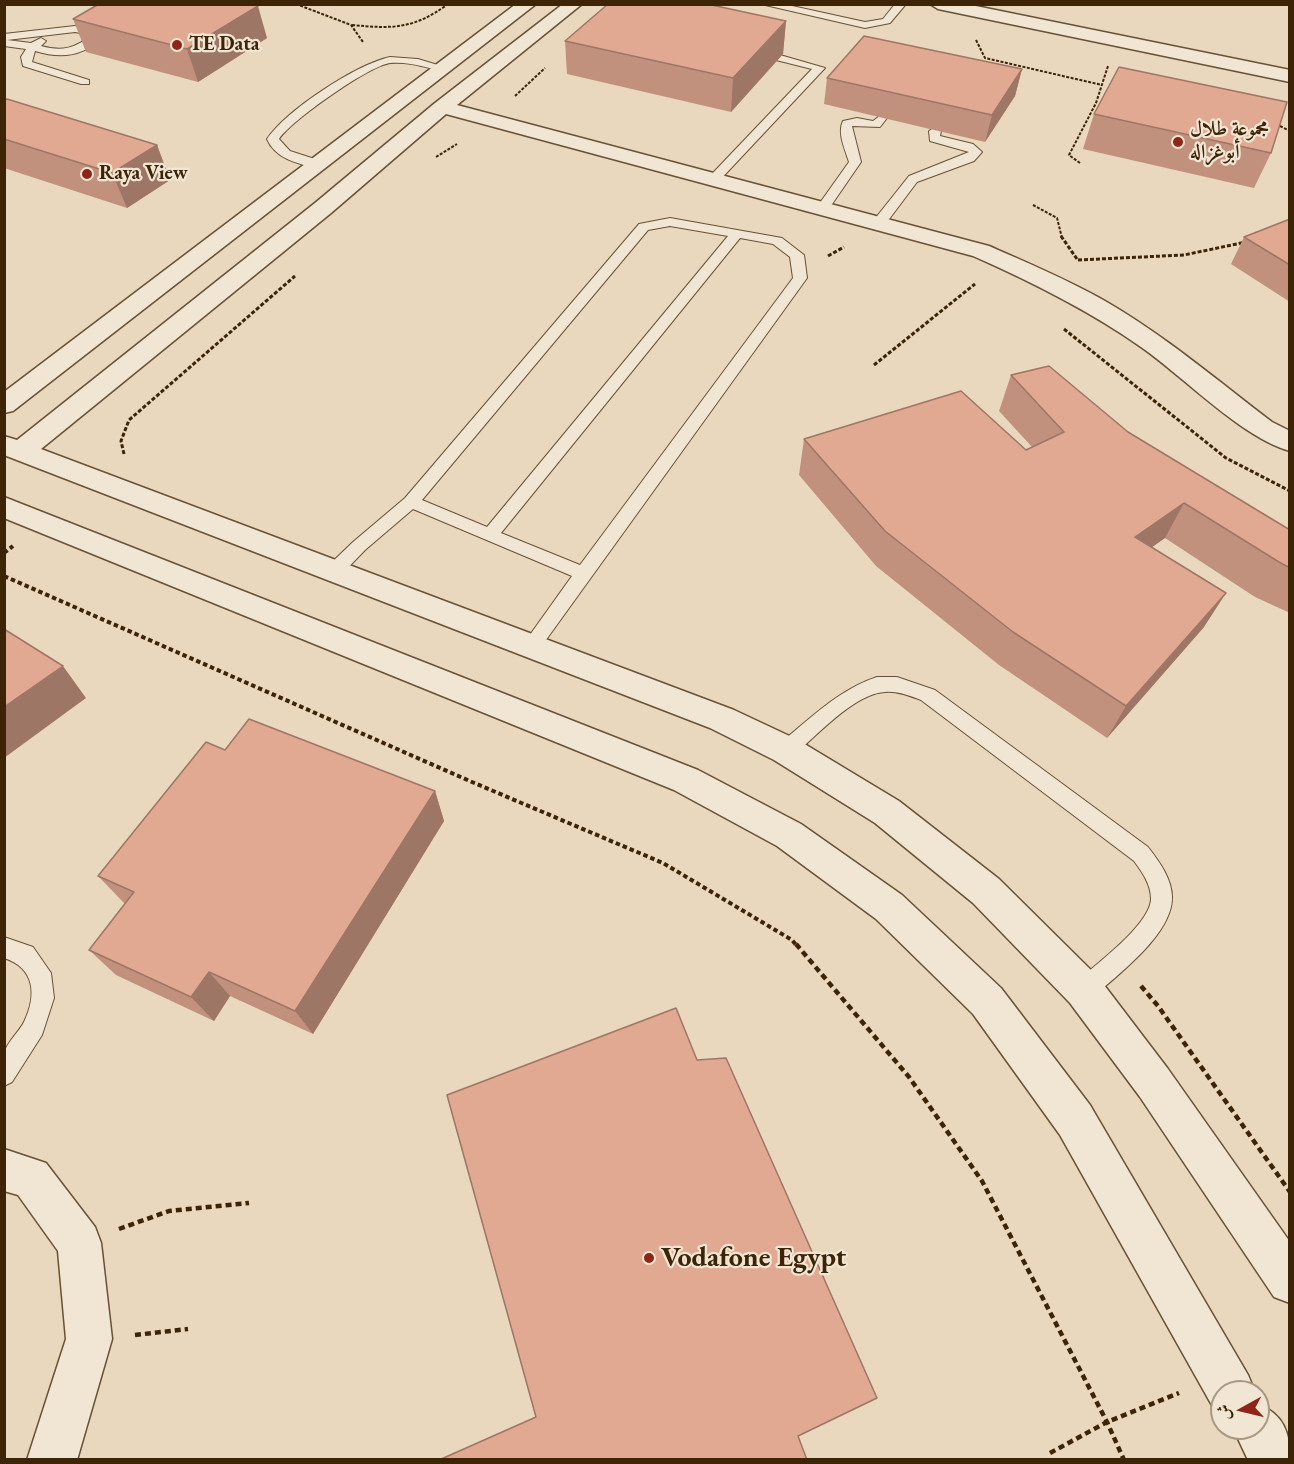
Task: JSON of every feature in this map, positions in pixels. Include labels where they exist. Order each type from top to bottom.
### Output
[{"type":"street","points":[[4,405],[528,4]]},
{"type":"street","points":[[12,448],[314,215],[442,107],[574,4]]},
{"type":"street","points":[[938,4],[1290,76]]},
{"type":"street","points":[[442,107],[981,251],[1051,282],[1098,307],[1143,337],[1263,428],[1290,442]]},
{"type":"street","points":[[12,448],[722,719],[786,750],[887,812],[986,891],[1084,990],[1154,1083],[1290,1281]]},
{"type":"street","points":[[4,507],[686,780],[789,835],[889,907],[987,1001],[1075,1120],[1224,1380]]},
{"type":"street","points":[[4,1170],[31,1178],[79,1243],[89,1340],[51,1460]]},
{"type":"street","points":[[1264,1440],[1276,1460]]},
{"type":"lane","points":[[766,4],[865,25],[886,21],[902,4]]},
{"type":"lane","points":[[85,82],[27,64],[26,57],[33,47],[48,37],[100,20]]},
{"type":"lane","points":[[4,37],[69,29],[93,31],[98,36],[75,51],[60,55],[33,47],[4,43]]},
{"type":"lane","points":[[714,179],[819,68],[780,58]]},
{"type":"lane","points":[[320,165],[282,152],[275,146],[273,139],[278,132],[357,73],[377,62],[404,60],[445,69]]},
{"type":"lane","points":[[823,207],[855,162],[846,130],[847,123],[876,124],[881,118]]},
{"type":"lane","points":[[879,223],[913,179],[970,158],[976,152],[974,148],[934,138],[935,130]]},
{"type":"lane","points":[[334,571],[358,546],[411,502],[644,227],[670,222],[777,241],[796,255],[800,278],[531,646]]},
{"type":"lane","points":[[490,535],[737,234]]},
{"type":"lane","points":[[411,502],[584,574]]},
{"type":"lane","points":[[786,750],[855,694],[877,685],[903,685],[928,695],[1141,854],[1157,878],[1162,904],[1152,926],[1084,990]]},
{"type":"lane","points":[[4,947],[25,954],[40,972],[43,998],[34,1027],[4,1074]]},
{"type":"path","points":[[296,4],[351,25],[392,28],[412,26],[447,4]]},
{"type":"path","points":[[989,15],[975,37],[985,58],[1102,85]]},
{"type":"path","points":[[351,25],[377,62]]},
{"type":"path","points":[[1080,163],[1069,155],[1096,103],[1113,39]]},
{"type":"path","points":[[1033,205],[1057,218],[1062,239],[1077,260]]},
{"type":"path","points":[[1051,282],[1077,260],[1189,256],[1251,240]]},
{"type":"path","points":[[800,278],[835,250],[851,246]]},
{"type":"path","points":[[874,365],[976,285],[965,281]]},
{"type":"path","points":[[1063,329],[1226,458],[1290,491]]},
{"type":"path","points":[[4,576],[472,782],[663,863],[792,940],[909,1077],[982,1181],[1125,1460]]},
{"type":"path","points":[[1117,959],[1158,1006],[1290,1192]]},
{"type":"path","points":[[79,1243],[169,1211],[249,1203]]},
{"type":"path","points":[[89,1340],[189,1329]]},
{"type":"path","points":[[1050,1453],[1107,1422],[1210,1389]]},
{"type":"building","points":[[99,4],[254,4],[258,6],[187,49],[73,19]]},
{"type":"building","points":[[608,4],[707,4],[786,21],[733,78],[565,41]]},
{"type":"building","points":[[864,36],[1022,69],[992,115],[827,78]]},
{"type":"building","points":[[1119,67],[1287,102],[1271,153],[1094,114]]},
{"type":"building","points":[[7,99],[157,145],[112,173],[4,139],[4,100]]},
{"type":"building","points":[[1290,219],[1290,265],[1244,237]]},
{"type":"building","points":[[1049,366],[1128,432],[1290,530],[1290,568],[1184,503],[1135,537],[1226,593],[1126,706],[1013,632],[885,531],[804,439],[961,391],[1026,450],[1064,432],[1011,375]]},
{"type":"building","points":[[4,629],[63,666],[4,707]]},
{"type":"building","points":[[249,719],[435,791],[295,1011],[209,972],[191,997],[89,950],[134,892],[98,876],[206,742],[225,750]]},
{"type":"building","name":"Vodafone Egypt","points":[[676,1008],[697,1060],[726,1058],[877,1398],[798,1436],[807,1460],[439,1460],[536,1417],[447,1095]]},
{"type":"place","name":"TE Data","points":[[177,45]]},
{"type":"place","name":"مجموعة طلال أبوغزاله","points":[[1178,142]]},
{"type":"place","name":"Raya View","points":[[87,174]]},
{"type":"place","name":"Vodafone Egypt","points":[[649,1258]]}]
